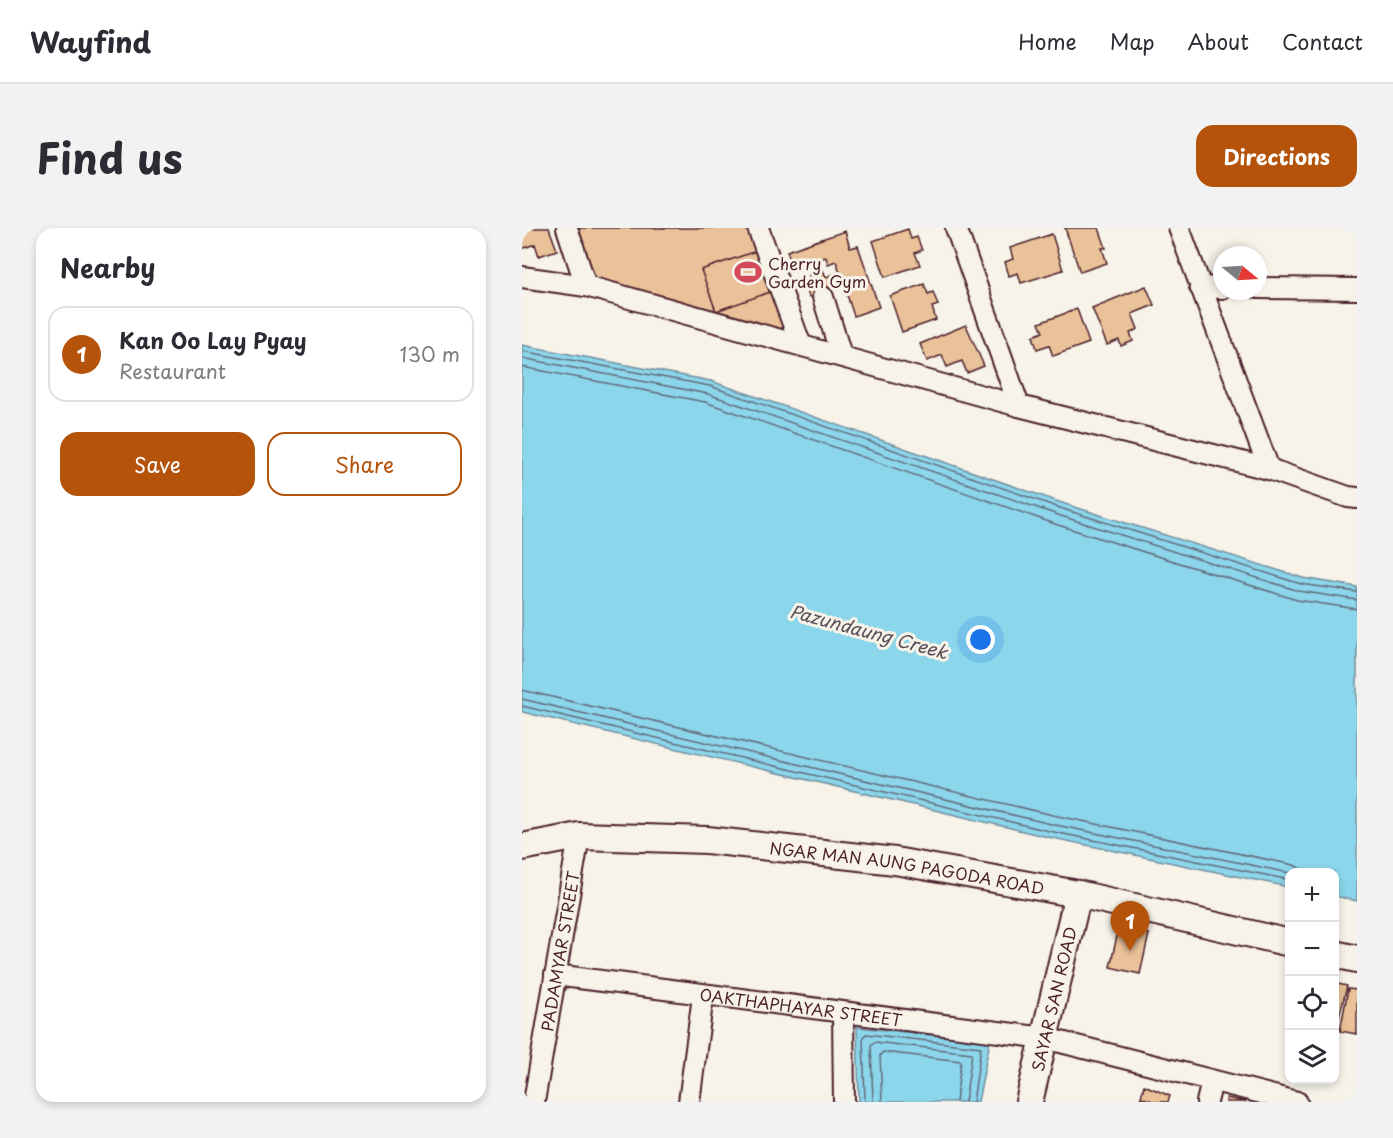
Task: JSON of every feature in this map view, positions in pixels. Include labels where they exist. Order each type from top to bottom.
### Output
[{"type":"main road","name":"NGAR MAN AUNG PAGODA ROAD","points":[[522,847],[579,836],[707,840],[895,861],[1078,894],[1285,942]]},
{"type":"main road","name":"SAYAR SAN ROAD","points":[[1029,1102],[1046,1038],[1078,894]]},
{"type":"main road","points":[[1339,955],[1357,959]]},
{"type":"street","points":[[567,228],[586,286]]},
{"type":"street","points":[[758,228],[800,343]]},
{"type":"street","points":[[956,228],[1019,406]]},
{"type":"street","points":[[1179,228],[1269,469]]},
{"type":"street","points":[[522,277],[586,286],[800,343],[1019,406],[1269,469],[1348,497],[1357,498]]},
{"type":"street","points":[[1200,287],[1213,288]]},
{"type":"street","points":[[1267,288],[1357,289]]},
{"type":"street","points":[[823,297],[842,355]]},
{"type":"street","name":"PADAMYAR STREET","points":[[534,1102],[579,836]]},
{"type":"street","name":"OAKTHAPHAYAR STREET","points":[[555,975],[843,1014],[1046,1038],[1297,1102]]},
{"type":"street","points":[[689,1102],[703,996]]},
{"type":"street","points":[[843,1014],[844,1102]]},
{"type":"street","points":[[1207,1102],[1212,1081]]},
{"type":"water","name":"Pazundaung Creek","points":[[522,345],[711,381],[1065,504],[1303,578],[1357,587],[1357,901],[1339,897],[1339,868],[1285,868],[1285,886],[1048,837],[522,712]]},
{"type":"water","points":[[857,1027],[990,1041],[978,1102],[859,1102]]},
{"type":"building","points":[[522,228],[549,228],[557,250],[539,256],[535,244],[522,249]]},
{"type":"building","points":[[573,228],[754,228],[794,337],[592,283]]},
{"type":"building","points":[[1065,228],[1099,228],[1106,248],[1102,248],[1107,263],[1080,272]]},
{"type":"building","points":[[908,229],[911,239],[917,237],[922,250],[915,253],[920,265],[885,277],[873,241]]},
{"type":"building","points":[[845,231],[850,248],[858,246],[879,307],[854,316],[843,283],[829,288],[831,294],[809,297],[804,281],[810,279],[809,275],[823,270],[826,277],[840,272],[836,261],[828,264],[826,257],[793,268],[787,251]]},
{"type":"building","points":[[1052,234],[1063,270],[1021,283],[1018,273],[1009,276],[1005,262],[1013,259],[1010,248]]},
{"type":"building","points":[[759,250],[773,291],[716,311],[701,270]]},
{"type":"building","points":[[924,284],[928,294],[933,292],[938,305],[932,307],[936,320],[902,332],[890,296]]},
{"type":"building","points":[[1146,286],[1154,305],[1132,314],[1138,329],[1130,333],[1133,341],[1121,346],[1119,340],[1107,345],[1092,308]]},
{"type":"building","points":[[1077,309],[1089,343],[1053,356],[1049,345],[1037,349],[1033,336],[1043,332],[1039,323]]},
{"type":"building","points":[[966,325],[984,366],[967,373],[962,361],[947,367],[942,355],[927,361],[920,344]]},
{"type":"building","points":[[1119,927],[1149,934],[1140,974],[1110,967]]},
{"type":"building","points":[[1339,984],[1347,986],[1339,1017]]},
{"type":"building","points":[[1348,989],[1357,990],[1357,1034],[1340,1031]]},
{"type":"building","points":[[1144,1085],[1170,1096],[1168,1102],[1155,1102],[1141,1097]]},
{"type":"building","points":[[1141,1097],[1155,1102],[1139,1102]]},
{"type":"building","points":[[1227,1098],[1246,1102],[1226,1102]]},
{"type":"place","name":"Cherry Garden Gym","points":[[748,272]]},
{"type":"place","name":"Kan Oo Lay Pyay","points":[[1130,951]]}]
